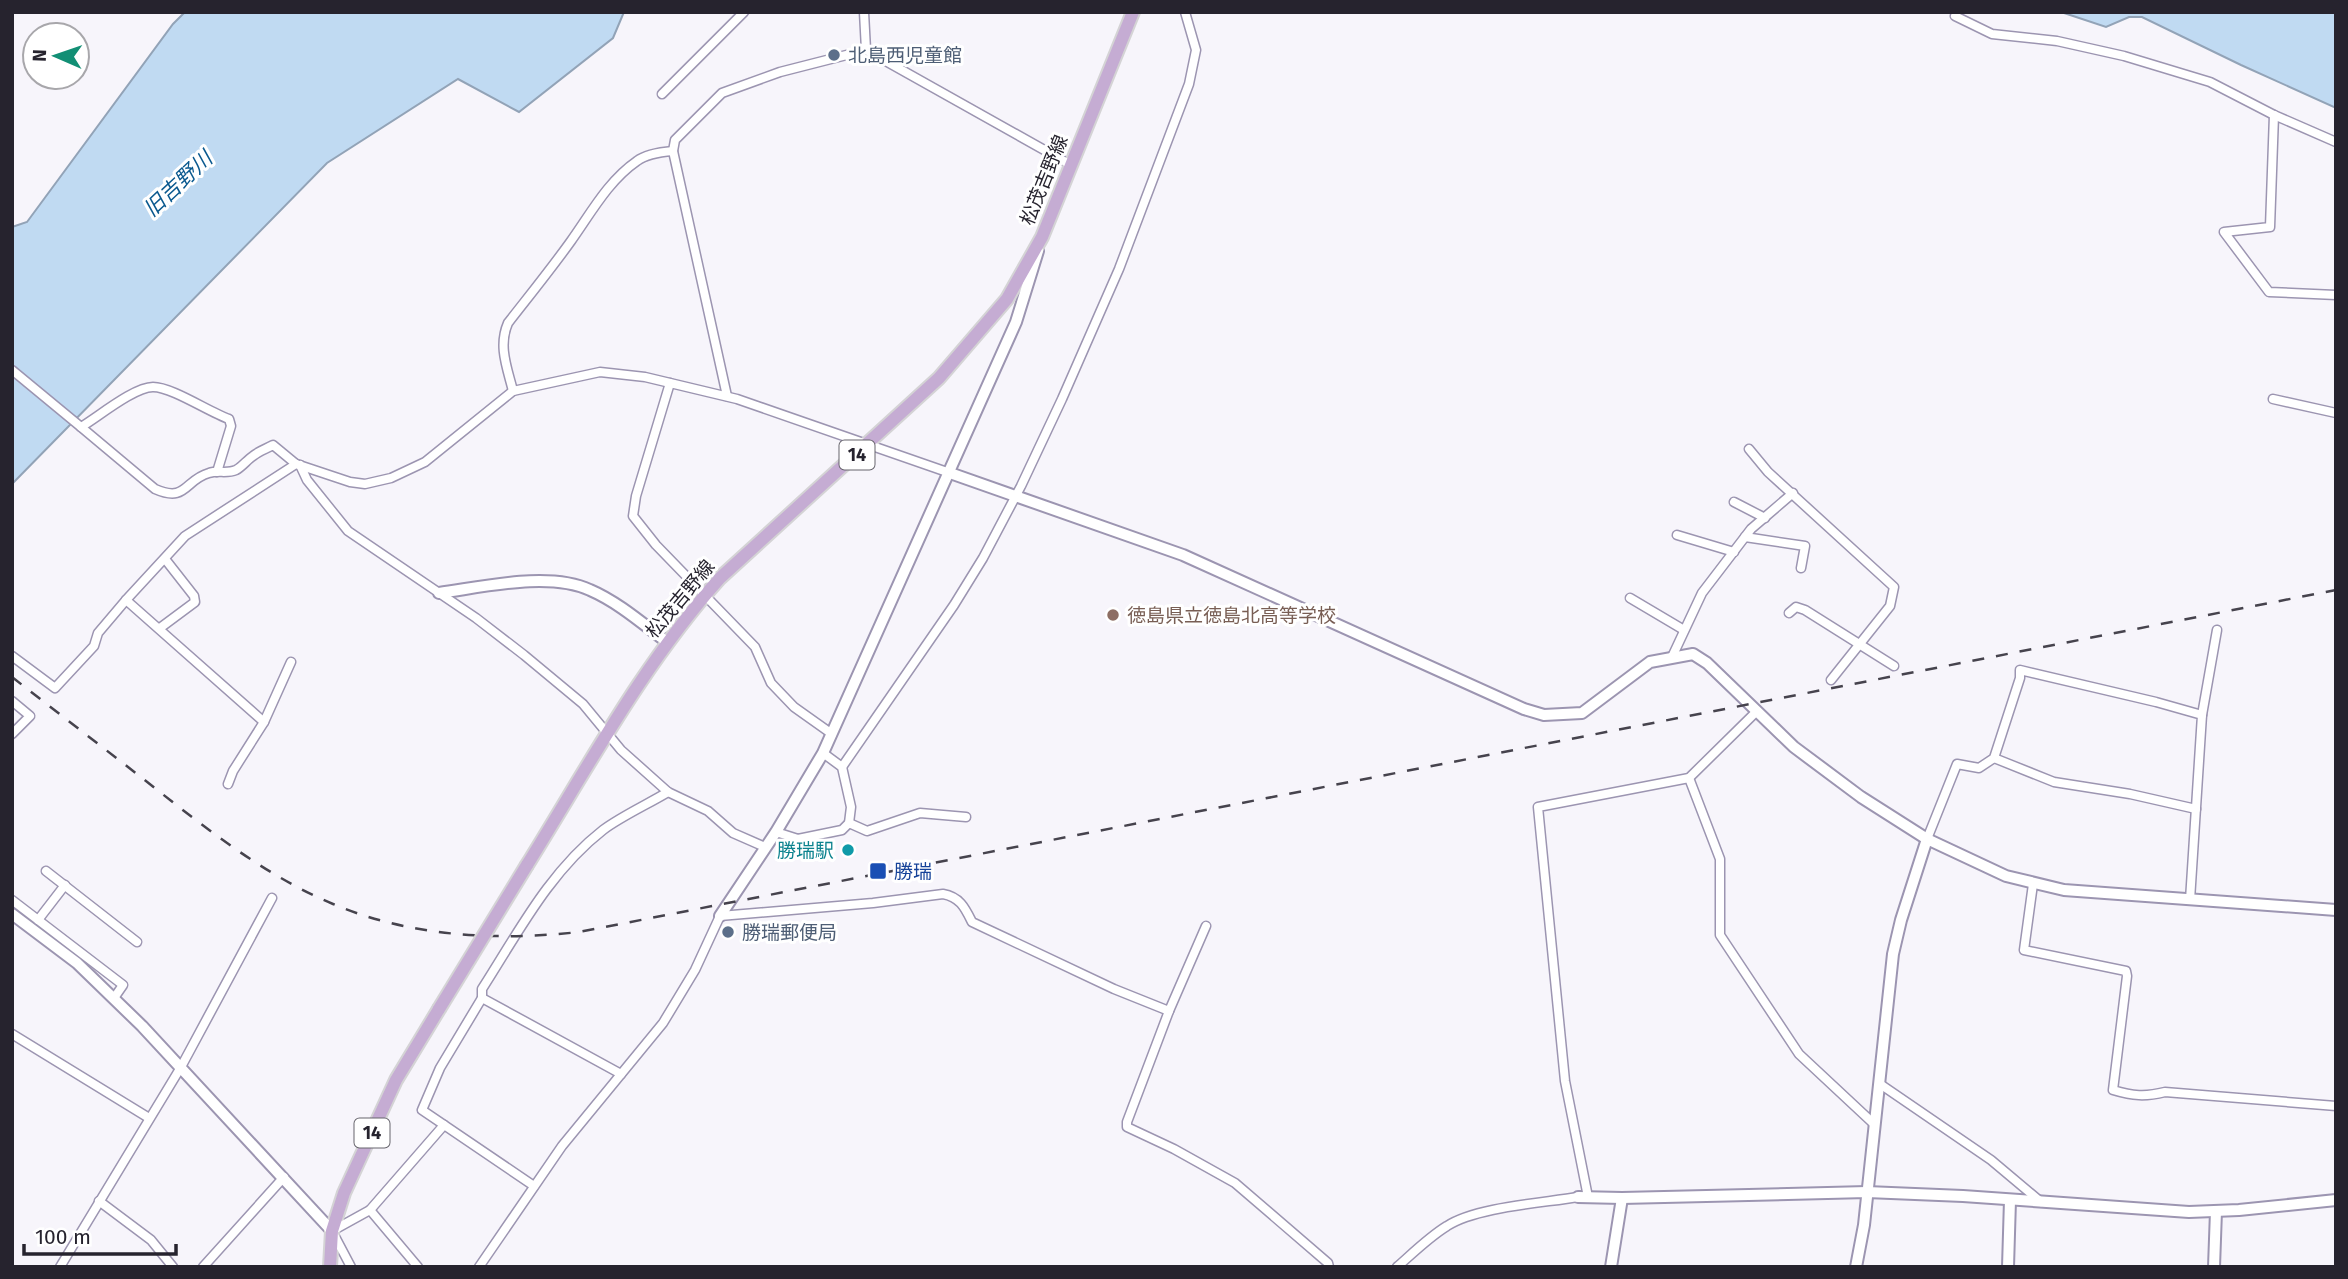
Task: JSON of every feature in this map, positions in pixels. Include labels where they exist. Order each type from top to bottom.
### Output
[{"type":"main road","name":"松茂吉野線","points":[[330,1267],[332,1231],[344,1193],[396,1080],[607,735],[667,642],[720,578],[939,378],[1007,299],[1042,237],[1133,12]]},
{"type":"street","points":[[662,94],[744,12]]},
{"type":"street","points":[[863,12],[866,50]]},
{"type":"street","points":[[842,766],[954,605],[1016,496],[1062,399],[1119,268],[1189,84],[1196,50],[1185,12]]},
{"type":"street","points":[[1955,16],[1992,34],[2057,41],[2124,56],[2210,82],[2274,115],[2300,124],[2336,142]]},
{"type":"street","points":[[727,397],[673,151],[675,140],[722,93],[780,72],[866,50],[1071,165]]},
{"type":"street","points":[[2274,115],[2270,227],[2224,232],[2269,292],[2336,295]]},
{"type":"street","points":[[513,391],[502,346],[508,323],[571,240],[598,199],[638,160],[673,151]]},
{"type":"street","points":[[479,1267],[562,1146],[663,1023],[695,971],[720,916],[776,832],[823,753],[1016,322],[1042,237]]},
{"type":"street","points":[[12,370],[155,489],[167,494],[176,494],[208,473],[237,469],[255,454],[272,445],[298,464],[350,482],[365,484],[391,478],[425,462],[513,391],[600,372],[645,377],[727,397],[1183,555],[1524,709],[1544,715],[1582,713],[1650,662],[1693,654],[1707,663],[1794,747],[1861,797],[1927,839],[2006,876],[2064,890],[2336,911]]},
{"type":"street","points":[[670,383],[636,496],[633,516],[656,545],[755,647],[771,683],[794,707],[832,734]]},
{"type":"street","points":[[79,426],[140,390],[153,387],[169,391],[229,419],[231,426],[217,472]]},
{"type":"street","points":[[2273,399],[2336,413]]},
{"type":"street","points":[[1749,449],[1768,471],[1895,587],[1890,606],[1831,680]]},
{"type":"street","points":[[12,656],[55,688],[94,646],[99,633],[126,600],[184,536],[298,464]]},
{"type":"street","points":[[298,464],[307,480],[348,531],[476,618],[583,704],[607,735],[668,792],[708,811],[733,833],[765,847]]},
{"type":"street","points":[[1672,657],[1702,593],[1745,537],[1793,493]]},
{"type":"street","points":[[1734,502],[1765,517]]},
{"type":"street","points":[[1676,535],[1734,552]]},
{"type":"street","points":[[1745,537],[1805,546],[1801,568]]},
{"type":"street","points":[[160,628],[195,602],[194,596],[165,559]]},
{"type":"street","points":[[439,593],[523,582],[568,583],[590,589],[625,610],[667,642]]},
{"type":"street","points":[[1630,598],[1684,630]]},
{"type":"street","points":[[126,600],[264,722]]},
{"type":"street","points":[[1789,613],[1796,607],[1805,610],[1894,666]]},
{"type":"street","points":[[2190,900],[2202,715],[2217,630]]},
{"type":"street","points":[[228,784],[233,771],[264,722],[291,662]]},
{"type":"street","points":[[1856,1267],[1880,1084],[1893,954],[1927,839],[1957,764],[1979,768],[1994,758],[2020,678],[2020,670],[2202,715]]},
{"type":"street","points":[[12,701],[30,716],[12,734]]},
{"type":"street","points":[[1583,1197],[1565,1082],[1538,807],[1689,778],[1756,712]]},
{"type":"street","points":[[776,832],[798,839],[842,830],[849,823],[851,807],[842,766],[823,753]]},
{"type":"street","points":[[1994,758],[2054,782],[2130,794],[2196,809]]},
{"type":"street","points":[[1689,778],[1720,859],[1720,935],[1800,1054],[1874,1124]]},
{"type":"street","points":[[534,1186],[422,1110],[440,1068],[482,998],[482,989],[524,920],[561,870],[605,828],[668,792]]},
{"type":"street","points":[[849,823],[867,831],[920,813],[966,817]]},
{"type":"street","points":[[46,871],[137,942]]},
{"type":"street","points":[[2033,884],[2024,950],[2126,971],[2113,1090],[2147,1097],[2165,1092],[2336,1106]]},
{"type":"street","points":[[38,920],[65,886]]},
{"type":"street","points":[[720,916],[951,895],[963,904],[972,922],[1114,989],[1169,1011]]},
{"type":"street","points":[[60,1267],[181,1066],[272,898]]},
{"type":"street","points":[[12,900],[122,985],[114,998]]},
{"type":"street","points":[[12,914],[77,963],[181,1066],[332,1231],[351,1267]]},
{"type":"street","points":[[1206,926],[1169,1011],[1127,1127],[1174,1149],[1235,1183],[1328,1262],[1329,1267]]},
{"type":"street","points":[[482,998],[621,1074]]},
{"type":"street","points":[[12,1034],[149,1118]]},
{"type":"street","points":[[1880,1084],[1991,1160],[2041,1202]]},
{"type":"street","points":[[332,1231],[370,1210],[444,1125]]},
{"type":"street","points":[[203,1267],[284,1177]]},
{"type":"street","points":[[1397,1267],[1447,1225],[1467,1216],[1583,1197],[1867,1192],[2160,1212],[2216,1211],[2336,1200]]},
{"type":"street","points":[[1611,1267],[1622,1198]]},
{"type":"street","points":[[2008,1267],[2010,1200]]},
{"type":"street","points":[[99,1201],[151,1240],[173,1267]]},
{"type":"street","points":[[370,1210],[418,1267]]},
{"type":"street","points":[[2214,1267],[2216,1211]]},
{"type":"water","name":"旧吉野川","points":[[185,12],[624,12],[613,38],[519,112],[458,79],[327,163],[12,484],[12,227],[27,222],[173,24]]},
{"type":"water","points":[[2061,12],[2336,12],[2336,108],[2142,17],[2129,17],[2106,27]]},
{"type":"railway","points":[[12,677],[216,835],[261,866],[308,893],[363,915],[423,930],[486,936],[548,935],[579,932],[2336,590]]},
{"type":"place","name":"北島西児童館","points":[[834,55]]},
{"type":"place","name":"徳島県立徳島北高等学校","points":[[1113,615]]},
{"type":"place","name":"勝瑞駅","points":[[848,850]]},
{"type":"place","name":"勝瑞","points":[[878,871]]},
{"type":"place","name":"勝瑞郵便局","points":[[728,932]]}]
